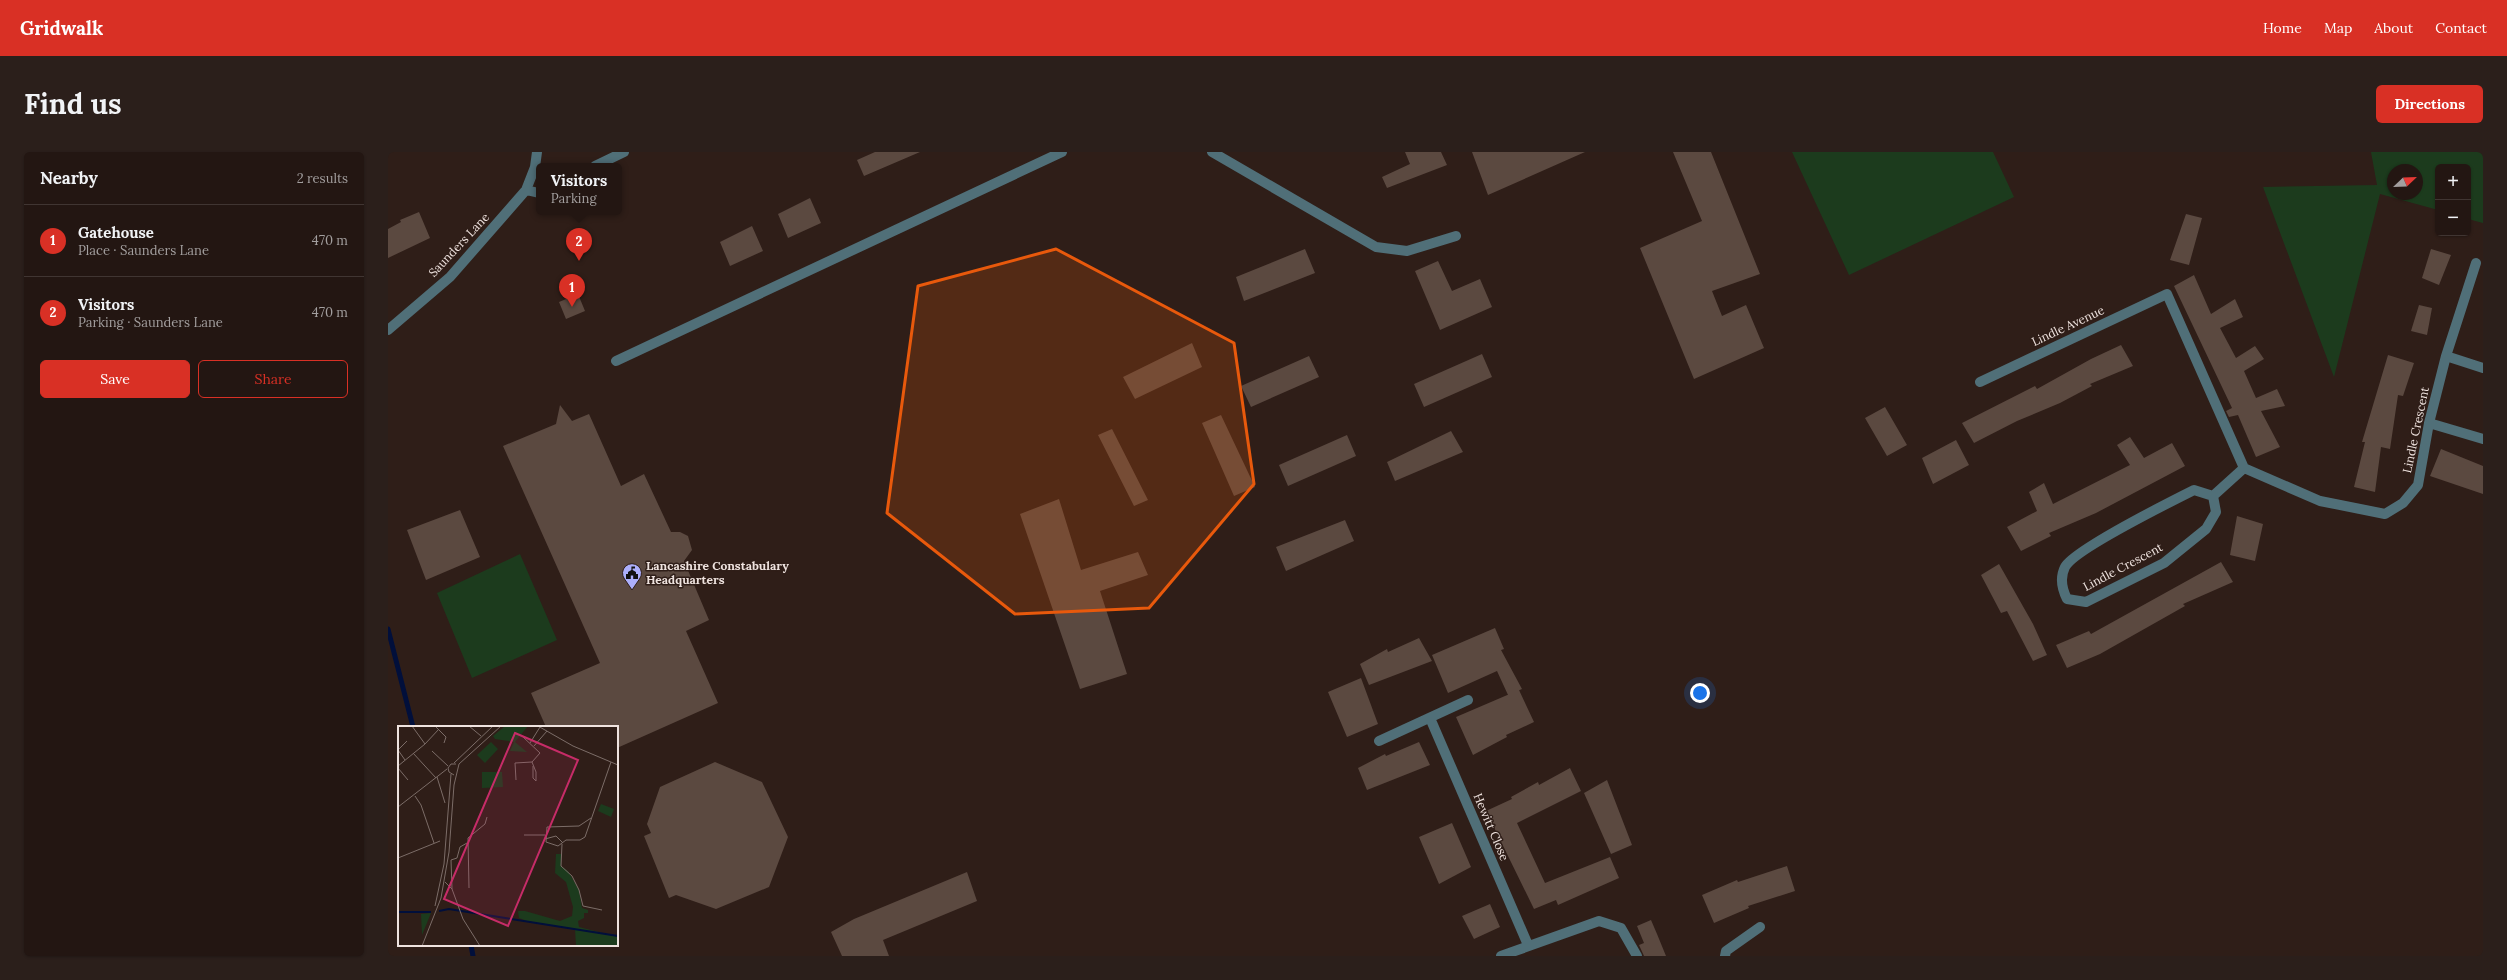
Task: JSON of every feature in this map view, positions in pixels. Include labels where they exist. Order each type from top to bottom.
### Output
[{"type":"street","name":"Saunders Lane","points":[[388,330],[450,277],[526,190],[535,167],[537,152]]},
{"type":"street","points":[[601,163],[624,152]]},
{"type":"street","points":[[616,361],[1062,152]]},
{"type":"street","points":[[1212,152],[1376,247],[1407,251],[1456,236]]},
{"type":"street","points":[[526,190],[536,192]]},
{"type":"street","name":"Lindle Crescent","points":[[2244,468],[2320,501],[2386,514],[2403,503],[2418,485],[2429,423],[2446,356],[2476,263]]},
{"type":"street","name":"Lindle Avenue","points":[[1980,382],[2167,294],[2244,468]]},
{"type":"street","points":[[2446,356],[2483,368]]},
{"type":"street","points":[[2429,423],[2483,439]]},
{"type":"street","points":[[2213,496],[2244,468]]},
{"type":"street","name":"Lindle Crescent","points":[[2194,490],[2213,496],[2216,512],[2206,529],[2164,563],[2086,602],[2067,599],[2061,586],[2065,566],[2083,551],[2159,507],[2194,490]]},
{"type":"street","points":[[1379,740],[1468,700]]},
{"type":"street","name":"Hewitt Close","points":[[1430,718],[1528,945]]},
{"type":"street","points":[[1502,956],[1528,945],[1599,921],[1621,928],[1637,956]]},
{"type":"street","points":[[1726,956],[1726,950],[1760,927]]},
{"type":"highlighted area","points":[[1056,249],[1234,343],[1254,484],[1149,608],[1015,614],[887,513],[918,286]]},
{"type":"green space","points":[[1792,152],[1993,152],[2014,197],[1849,275]]},
{"type":"green space","points":[[2371,152],[2483,152],[2483,223],[2471,220],[2471,164],[2435,164],[2435,209],[2402,200],[2423,200],[2423,164],[2387,164],[2387,196],[2380,194],[2334,377],[2263,187],[2377,185]]},
{"type":"green space","points":[[520,554],[557,640],[472,678],[437,593]]},
{"type":"building","points":[[875,152],[920,152],[864,176],[857,160]]},
{"type":"building","points":[[1405,152],[1441,152],[1447,165],[1387,188],[1382,177],[1410,164]]},
{"type":"building","points":[[1472,152],[1585,152],[1488,195]]},
{"type":"building","points":[[1673,152],[1711,152],[1760,274],[1712,291],[1722,316],[1746,305],[1764,348],[1694,379],[1640,248],[1702,221]]},
{"type":"building","points":[[810,198],[821,223],[788,238],[778,214]]},
{"type":"building","points":[[419,212],[430,238],[388,258],[388,229],[401,222],[400,220]]},
{"type":"building","points":[[2186,214],[2202,218],[2189,265],[2170,260]]},
{"type":"building","points":[[752,226],[763,251],[730,266],[720,242]]},
{"type":"building","points":[[1305,249],[1315,273],[1244,301],[1236,277]]},
{"type":"building","points":[[2431,249],[2451,255],[2439,285],[2422,278]]},
{"type":"building","points":[[1438,261],[1452,291],[1480,279],[1492,307],[1440,330],[1415,271]]},
{"type":"building","points":[[2194,275],[2211,314],[2235,299],[2243,317],[2220,328],[2236,358],[2255,346],[2264,359],[2244,371],[2256,398],[2277,389],[2285,406],[2261,411],[2280,447],[2256,457],[2238,415],[2229,417],[2226,411],[2232,408],[2174,286]]},
{"type":"building","points":[[578,294],[585,311],[566,319],[559,302]]},
{"type":"building","points":[[2419,305],[2432,308],[2427,335],[2411,331]]},
{"type":"building","points":[[1192,343],[1202,367],[1135,399],[1123,377]]},
{"type":"building","points":[[2121,345],[2133,366],[2090,384],[2092,386],[2060,403],[2017,421],[1974,443],[1962,423],[2035,386],[2037,389],[2091,359]]},
{"type":"building","points":[[1482,354],[1492,377],[1424,407],[1414,384]]},
{"type":"building","points":[[2388,355],[2414,363],[2403,396],[2398,395],[2390,449],[2381,447],[2375,492],[2354,487],[2365,442],[2362,442]]},
{"type":"building","points":[[1309,356],[1319,377],[1251,407],[1241,386]]},
{"type":"building","name":"Lancashire Constabulary Headquarters","points":[[560,405],[572,421],[589,414],[621,486],[644,474],[671,532],[680,532],[688,536],[692,550],[684,561],[709,620],[686,631],[718,703],[618,748],[618,726],[546,726],[531,693],[600,663],[503,446],[556,424]]},
{"type":"building","points":[[1885,407],[1907,445],[1887,456],[1865,418]]},
{"type":"building","points":[[1221,415],[1255,487],[1234,496],[1202,423]]},
{"type":"building","points":[[1112,429],[1148,500],[1134,506],[1098,435]]},
{"type":"building","points":[[1451,431],[1463,452],[1395,481],[1387,462]]},
{"type":"building","points":[[1347,435],[1356,456],[1288,486],[1279,465]]},
{"type":"building","points":[[2130,437],[2144,458],[2172,443],[2185,466],[2096,513],[2049,533],[2051,536],[2021,551],[2007,527],[2037,511],[2029,492],[2044,483],[2053,504],[2130,465],[2117,445]]},
{"type":"building","points":[[1956,440],[1969,465],[1933,484],[1922,458]]},
{"type":"building","points":[[2441,449],[2483,466],[2483,494],[2430,476]]},
{"type":"building","points":[[1059,499],[1081,570],[1138,552],[1148,575],[1100,591],[1127,674],[1080,689],[1020,514]]},
{"type":"building","points":[[460,510],[480,557],[426,580],[407,530]]},
{"type":"building","points":[[2237,516],[2263,524],[2255,561],[2230,555]]},
{"type":"building","points":[[1345,520],[1354,541],[1286,571],[1276,547]]},
{"type":"building","points":[[2221,562],[2233,582],[2183,604],[2185,606],[2100,654],[2067,668],[2056,645],[2089,631],[2091,634]]},
{"type":"building","points":[[1999,564],[2033,624],[2047,655],[2033,661],[2007,611],[2001,613],[1981,575]]},
{"type":"building","points":[[1495,628],[1504,649],[1501,650],[1522,689],[1508,695],[1497,671],[1448,693],[1432,655]]},
{"type":"building","points":[[1419,638],[1432,661],[1369,685],[1360,664],[1387,649],[1388,652]]},
{"type":"building","points":[[1361,678],[1378,724],[1347,737],[1328,692]]},
{"type":"building","points":[[1519,690],[1534,722],[1506,735],[1507,737],[1473,755],[1456,717]]},
{"type":"building","points":[[1419,742],[1430,765],[1367,790],[1358,768],[1385,754],[1386,756]]},
{"type":"building","points":[[715,762],[762,782],[788,837],[769,887],[716,909],[676,895],[669,898],[644,836],[651,833],[647,824],[660,787]]},
{"type":"building","points":[[1570,768],[1581,791],[1517,823],[1545,883],[1610,857],[1619,878],[1558,905],[1556,900],[1534,909],[1486,811],[1512,799],[1511,797],[1538,782],[1539,785]]},
{"type":"building","points":[[1607,780],[1632,845],[1611,854],[1584,793]]},
{"type":"building","points":[[1452,823],[1471,867],[1439,884],[1419,837]]},
{"type":"building","points":[[1787,866],[1795,891],[1748,906],[1749,908],[1714,923],[1702,895],[1737,880],[1738,882]]},
{"type":"building","points":[[967,872],[977,901],[883,940],[889,956],[842,956],[831,932],[854,919]]},
{"type":"building","points":[[1490,904],[1500,927],[1474,939],[1462,916]]},
{"type":"building","points":[[1651,920],[1666,956],[1644,956],[1639,945],[1644,943],[1637,926]]},
{"type":"waterway","points":[[388,629],[413,726]]},
{"type":"waterway","points":[[471,946],[473,956]]},
{"type":"place","name":"Visitors","points":[[579,261]]},
{"type":"place","name":"Gatehouse","points":[[572,307]]},
{"type":"place","name":"Lancashire Constabulary Headquarters","points":[[632,590]]}]
